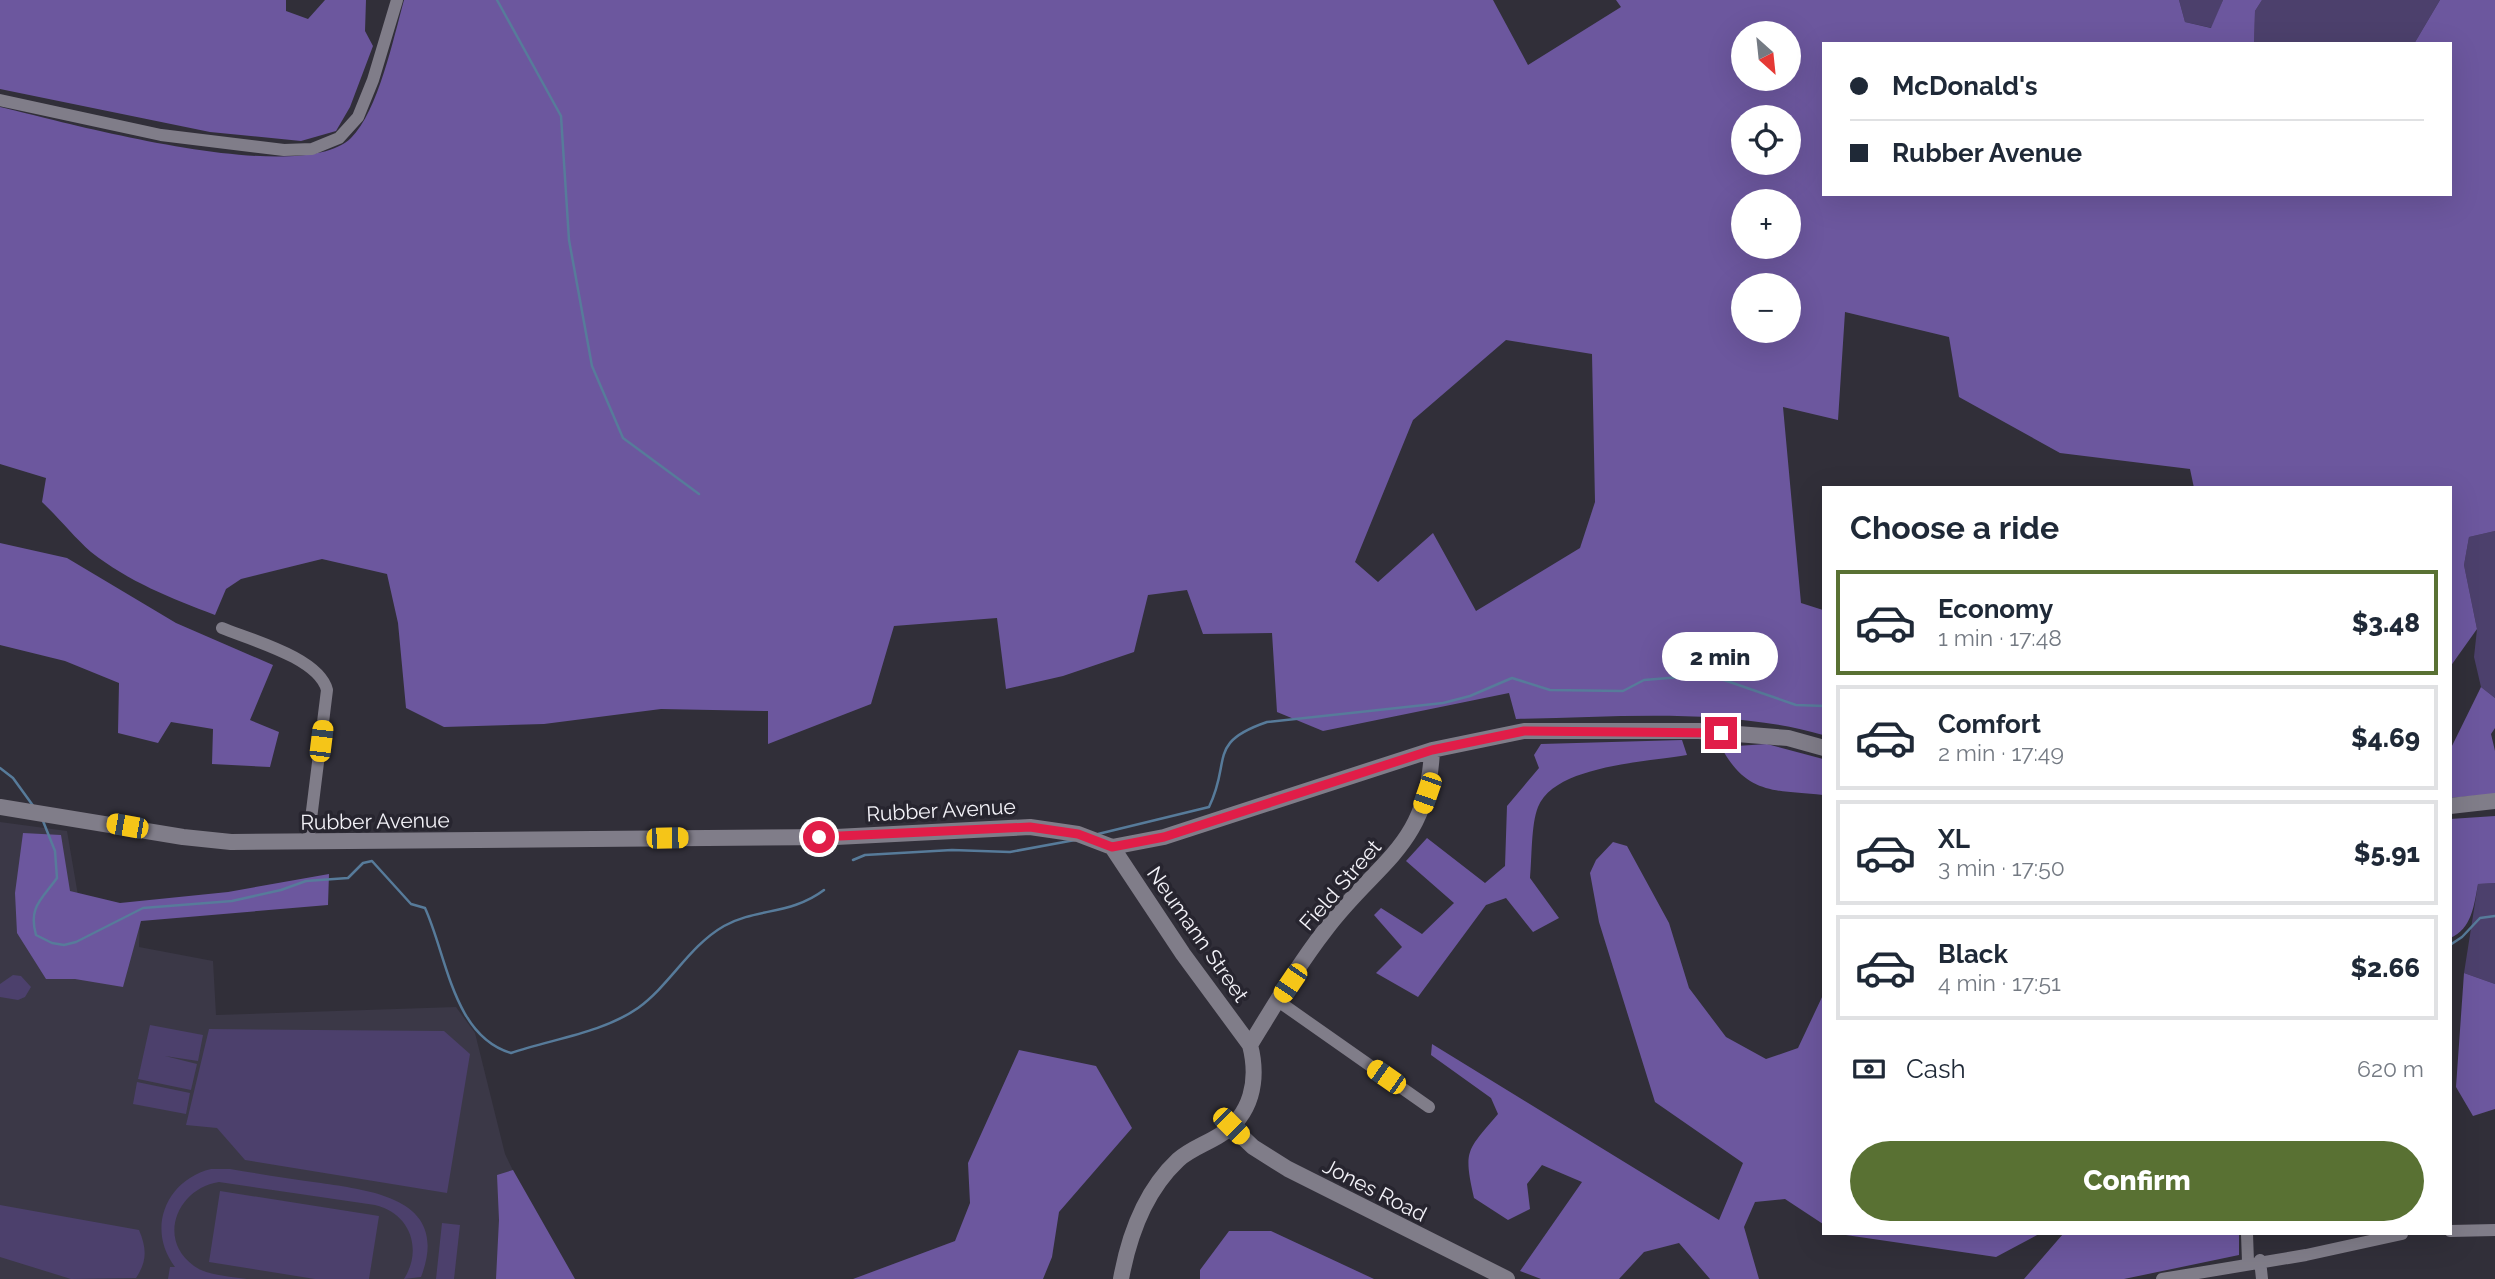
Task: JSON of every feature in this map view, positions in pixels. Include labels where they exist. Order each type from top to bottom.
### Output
[{"type":"street","points":[[0,100],[161,135],[284,150],[312,149],[339,138],[358,117],[373,80],[397,0]]},
{"type":"street","points":[[222,628],[304,662],[324,678],[327,690],[308,843]]},
{"type":"street","name":"Rubber Avenue","points":[[0,807],[21,808],[184,838],[308,843],[836,837],[1030,827],[1078,834],[1110,845],[1164,837],[1432,750],[1524,731],[1699,731],[1788,738],[1822,747]]},
{"type":"street","name":"Field Street","points":[[1250,1045],[1326,928],[1397,853],[1421,812],[1427,793],[1432,750]]},
{"type":"street","points":[[2452,806],[2495,801]]},
{"type":"street","name":"Neumann Street","points":[[1110,845],[1183,954],[1250,1045]]},
{"type":"street","points":[[1278,1001],[1429,1107]]},
{"type":"street","points":[[1121,1279],[1130,1239],[1153,1190],[1179,1159],[1231,1126],[1242,1114],[1252,1091],[1254,1077],[1250,1045]]},
{"type":"street","name":"Jones Road","points":[[1231,1126],[1253,1147],[1288,1169],[1507,1279]]},
{"type":"street","points":[[2452,1231],[2495,1230]]},
{"type":"street","points":[[2247,1235],[2262,1279]]},
{"type":"street","points":[[2162,1279],[2254,1261],[2306,1255],[2397,1235]]},
{"type":"shaded area","points":[[0,0],[286,0],[286,11],[308,19],[325,0],[366,0],[365,31],[373,46],[350,107],[336,131],[301,141],[210,132],[0,89]]},
{"type":"shaded area","points":[[404,0],[1493,0],[1528,65],[1621,7],[1616,0],[2179,0],[2185,22],[2211,28],[2223,0],[2262,0],[2255,11],[2254,42],[1822,42],[1822,196],[2452,196],[2452,42],[2415,42],[2440,0],[2495,0],[2495,531],[2469,537],[2464,565],[2477,629],[2452,664],[2452,486],[2194,486],[2190,469],[2060,453],[1959,397],[1949,337],[1845,312],[1838,420],[1783,407],[1801,603],[1822,610],[1822,735],[1748,720],[1709,717],[1516,719],[1509,693],[1323,731],[1277,712],[1272,633],[1203,634],[1187,590],[1148,595],[1134,652],[1063,676],[1006,689],[997,618],[894,626],[871,704],[768,744],[768,711],[661,709],[544,724],[444,727],[406,708],[398,623],[387,574],[322,559],[241,579],[226,589],[215,615],[151,588],[105,563],[42,502],[46,478],[0,464],[0,107],[182,147],[235,154],[284,156],[324,152],[351,138],[361,126],[377,92]],"holes":[[[1506,340],[1592,354],[1595,502],[1580,548],[1476,611],[1433,533],[1378,582],[1355,562],[1413,420]]]},
{"type":"shaded area","points":[[2179,0],[2223,0],[2212,28],[2185,22]]},
{"type":"shaded area","points":[[2262,0],[2440,0],[2415,42],[2254,42],[2255,11]]},
{"type":"shaded area","points":[[2495,531],[2495,698],[2481,687],[2474,657],[2477,629],[2464,565],[2469,537]]},
{"type":"shaded area","points":[[0,543],[67,558],[176,623],[273,665],[250,720],[279,732],[270,767],[212,764],[213,729],[171,722],[158,743],[118,733],[119,683],[65,661],[0,645]]},
{"type":"shaded area","points":[[2481,687],[2495,698],[2495,728],[2491,734],[2495,751],[2495,794],[2452,798],[2452,746]]},
{"type":"shaded area","points":[[1682,740],[1687,755],[1627,763],[1582,774],[1563,782],[1548,793],[1538,807],[1533,832],[1530,878],[1559,918],[1533,932],[1506,898],[1486,905],[1418,997],[1376,973],[1402,947],[1374,915],[1381,908],[1422,934],[1454,903],[1406,861],[1427,838],[1485,883],[1505,866],[1507,806],[1539,768],[1534,755],[1541,744]]},
{"type":"shaded area","points":[[1767,744],[1822,759],[1822,795],[1776,790],[1752,782],[1731,763],[1721,747]]},
{"type":"shaded area","points":[[2495,816],[2495,883],[2478,884],[2467,922],[2463,929],[2452,937],[2452,819]]},
{"type":"shaded area","points":[[0,822],[67,831],[83,925],[140,921],[139,947],[213,961],[216,1015],[456,1007],[475,1033],[505,1154],[566,1279],[0,1279]]},
{"type":"shaded area","points":[[23,833],[61,835],[70,891],[120,903],[228,892],[329,874],[328,905],[141,921],[123,987],[75,979],[46,979],[17,933],[15,893]]},
{"type":"shaded area","points":[[1613,842],[1627,846],[1669,923],[1689,988],[1726,1037],[1766,1059],[1798,1048],[1822,997],[1822,1223],[1785,1199],[1755,1202],[1744,1227],[1759,1279],[1710,1279],[1679,1243],[1644,1252],[1619,1279],[1541,1279],[1520,1271],[1582,1182],[1542,1165],[1527,1184],[1530,1209],[1508,1220],[1474,1198],[1469,1169],[1470,1151],[1498,1114],[1491,1098],[1431,1055],[1432,1044],[1719,1220],[1743,1163],[1655,1102],[1599,922],[1590,873],[1596,860]]},
{"type":"shaded area","points":[[2495,883],[2495,984],[2464,973],[2478,884]]},
{"type":"shaded area","points":[[2464,973],[2495,984],[2495,1109],[2473,1116],[2456,1087]]},
{"type":"shaded area","points":[[13,975],[21,976],[31,987],[25,997],[18,1000],[0,997],[0,984]]},
{"type":"shaded area","points":[[150,1025],[203,1035],[198,1061],[165,1056],[197,1064],[191,1090],[138,1079]]},
{"type":"shaded area","points":[[209,1029],[444,1031],[470,1054],[447,1193],[245,1160],[217,1128],[186,1125]]},
{"type":"shaded area","points":[[1019,1050],[1096,1066],[1132,1128],[1059,1212],[1052,1257],[1043,1279],[853,1279],[955,1241],[970,1203],[968,1163]]},
{"type":"shaded area","points":[[137,1082],[190,1093],[186,1114],[133,1104]]},
{"type":"shaded area","points":[[211,1169],[230,1169],[363,1190],[402,1204],[416,1215],[425,1231],[427,1251],[421,1277],[404,1279],[412,1256],[410,1234],[405,1224],[387,1209],[219,1182],[205,1186],[183,1204],[174,1229],[176,1242],[182,1255],[194,1266],[206,1272],[247,1279],[168,1279],[170,1267],[175,1267],[166,1252],[162,1237],[165,1208],[182,1184]]},
{"type":"shaded area","points":[[513,1170],[575,1279],[496,1279],[499,1220],[497,1175]]},
{"type":"shaded area","points":[[220,1191],[379,1216],[369,1279],[315,1279],[209,1262]]},
{"type":"shaded area","points":[[0,1205],[139,1230],[145,1255],[140,1272],[136,1278],[71,1279],[0,1257]]},
{"type":"shaded area","points":[[442,1223],[460,1225],[454,1279],[436,1279]]},
{"type":"shaded area","points":[[1229,1231],[1271,1231],[1374,1279],[1200,1279],[1200,1270]]},
{"type":"shaded area","points":[[1846,1235],[2037,1235],[1996,1257]]},
{"type":"shaded area","points":[[2062,1235],[2239,1235],[2239,1255],[2124,1279],[2024,1279]]},
{"type":"waterway","points":[[497,0],[561,116],[569,240],[592,366],[623,438],[699,494]]},
{"type":"waterway","points":[[1098,834],[1209,807],[1228,746],[1235,738],[1267,722],[1443,703],[1470,696],[1512,678],[1550,690],[1623,691],[1644,680],[1681,677],[1724,680],[1796,705],[1822,706]]},
{"type":"waterway","points":[[0,768],[13,778],[34,807]]},
{"type":"waterway","points":[[43,821],[55,851],[57,878],[35,910],[34,925],[36,935],[52,943],[64,945],[76,942],[143,908],[232,901],[281,890],[306,881],[348,878],[363,863],[372,861],[411,904],[425,908],[454,992],[464,1012],[476,1030],[492,1044],[511,1053],[593,1030],[624,1017],[649,999],[700,944],[724,926],[748,916],[799,904],[824,890]]},
{"type":"waterway","points":[[853,860],[865,855],[952,850],[1010,852],[1075,840]]},
{"type":"waterway","points":[[2452,944],[2480,918],[2495,916]]},
{"type":"route","points":[[819,837],[1030,827],[1078,834],[1112,847],[1164,837],[1432,750],[1524,731],[1721,733]]}]
